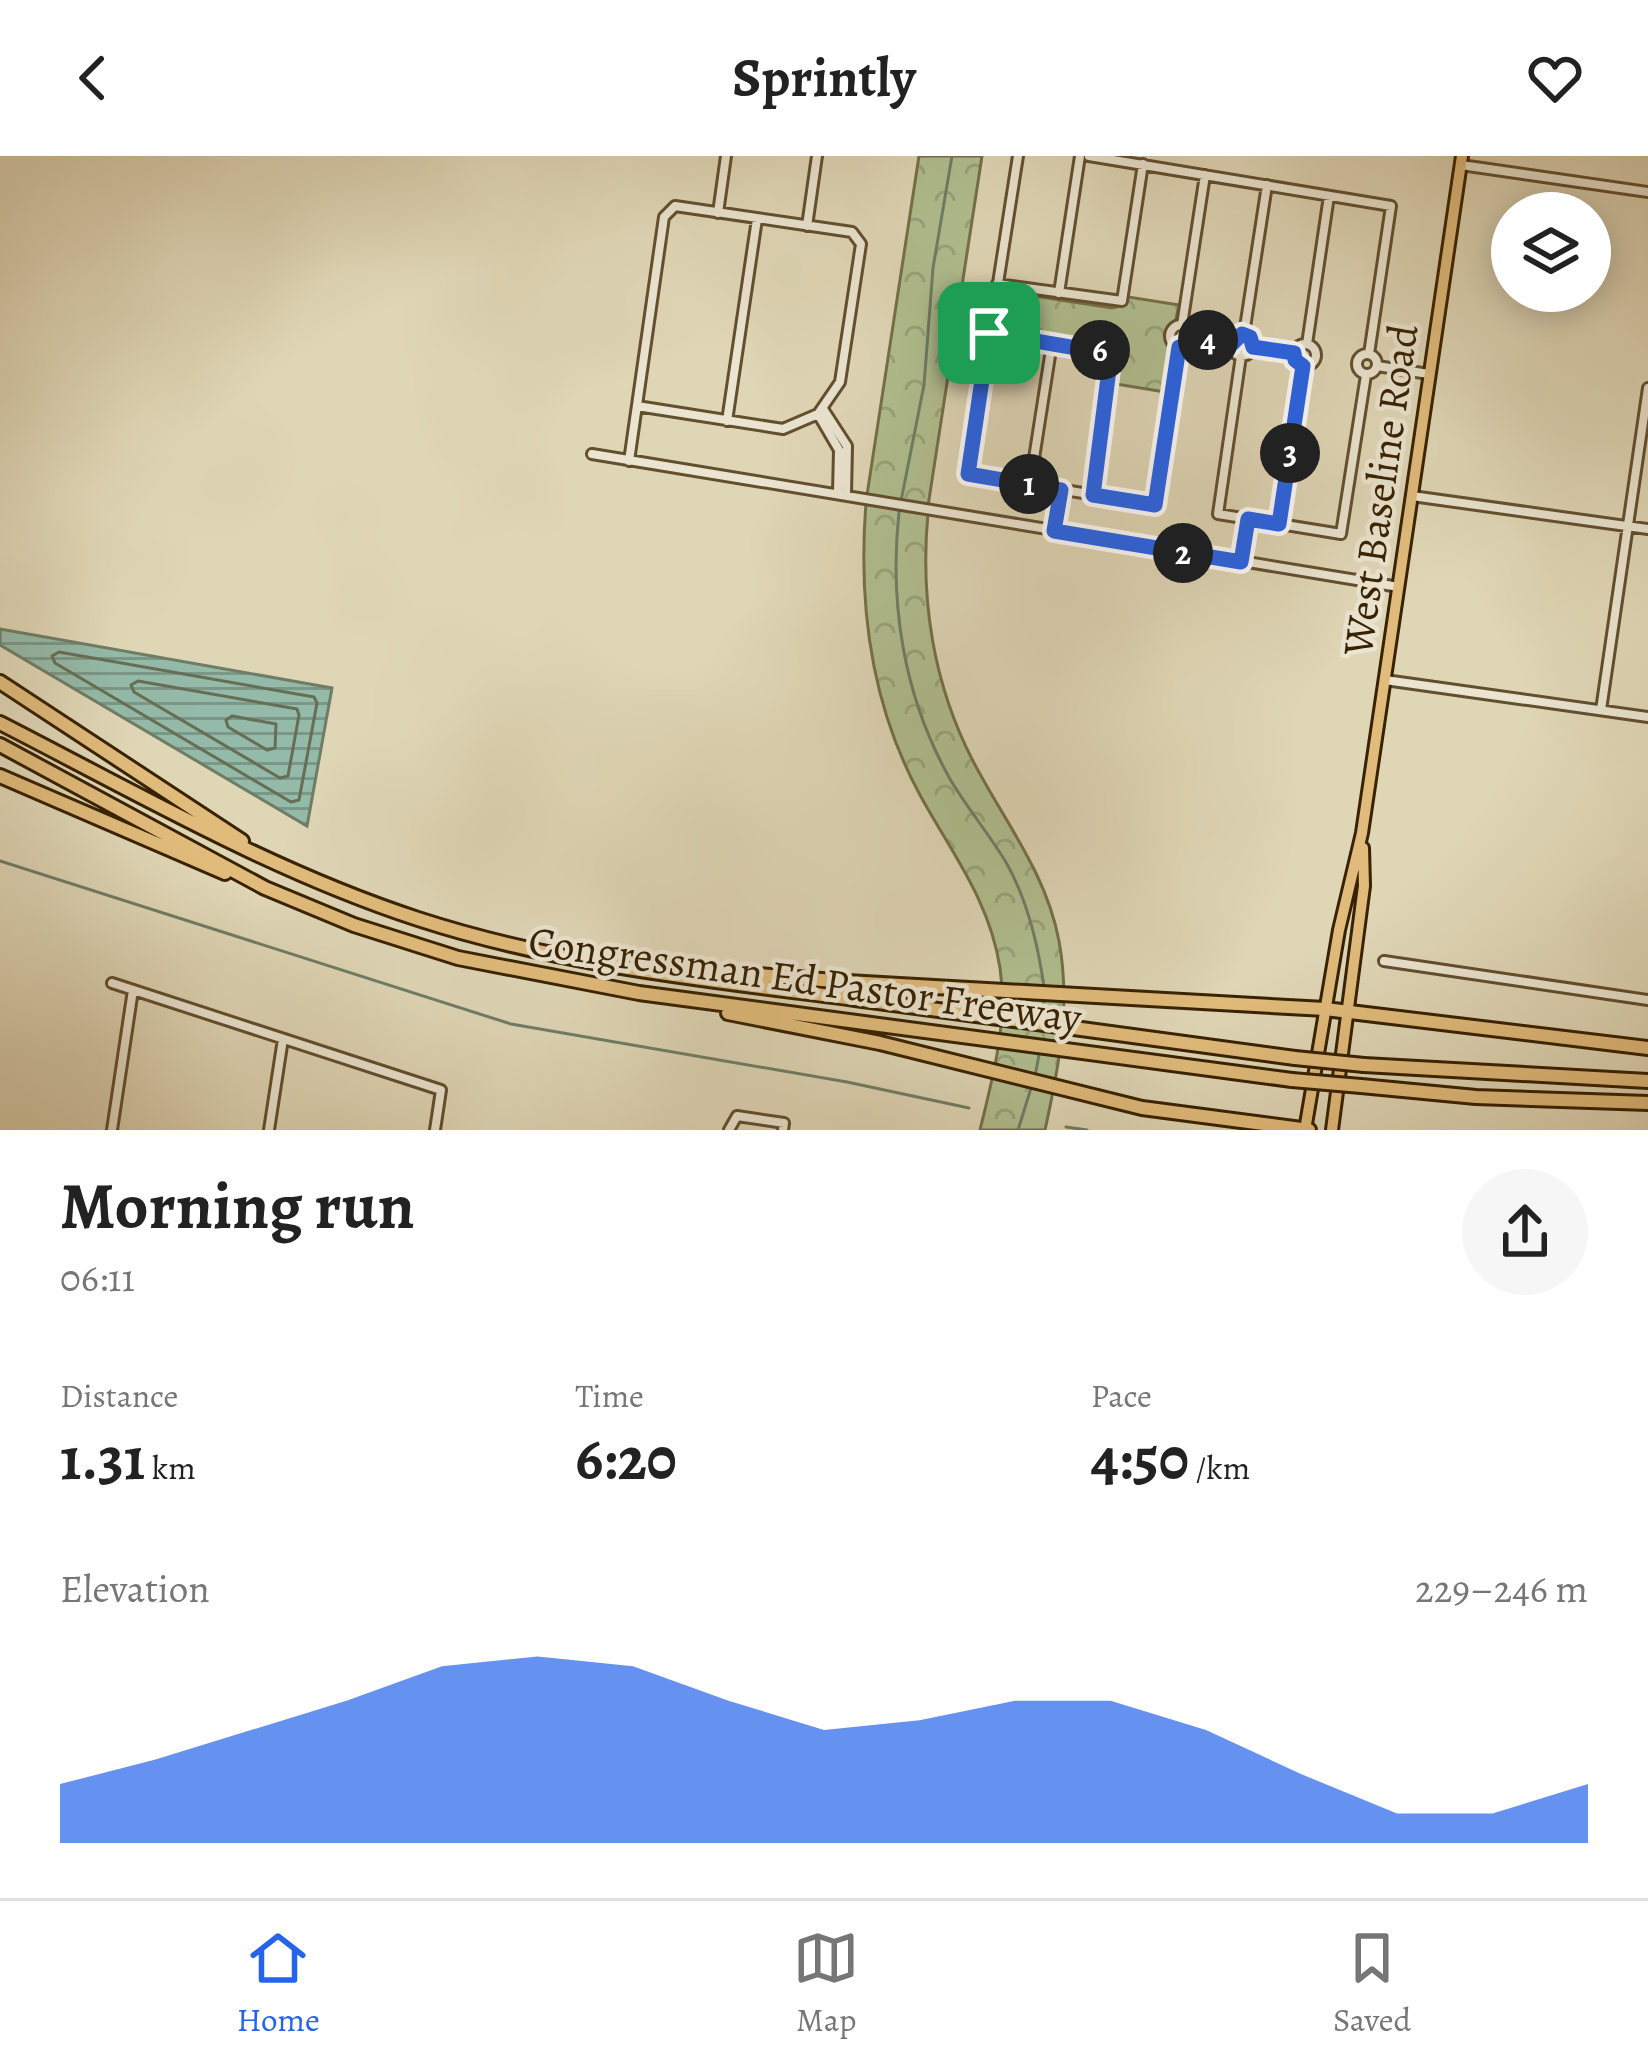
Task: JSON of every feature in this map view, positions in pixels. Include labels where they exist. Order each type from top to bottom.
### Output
[{"type":"highway","points":[[0,682],[217,822],[262,857]]},
{"type":"highway","name":"Congressman Ed Pastor Freeway","points":[[0,722],[262,857],[382,907],[469,934],[640,969],[1295,1058],[1480,1074],[1648,1081]]},
{"type":"highway","name":"Congressman Ed Pastor Freeway","points":[[0,746],[265,888],[354,925],[441,953],[546,978],[1292,1080],[1534,1100],[1648,1102]]},
{"type":"highway","points":[[0,776],[265,888]]},
{"type":"highway","points":[[640,969],[710,968],[818,980],[1325,1009],[1648,1048]]},
{"type":"highway","points":[[639,993],[670,1004],[849,1036],[1170,1113],[1306,1130]]},
{"type":"main road","name":"West Baseline Road","points":[[1306,1130],[1325,1009],[1362,833],[1461,161]]},
{"type":"main road","name":"West Baseline Road","points":[[1332,1130],[1364,886],[1362,833]]},
{"type":"street","points":[[718,213],[726,156]]},
{"type":"street","points":[[807,226],[817,156]]},
{"type":"street","points":[[1018,156],[968,474],[1155,505],[1179,347],[1169,335],[1173,327],[1182,325],[1189,328],[1191,338],[1179,347]]},
{"type":"street","points":[[1059,293],[1085,156],[1391,206],[1369,354]]},
{"type":"street","points":[[1461,161],[1648,192]]},
{"type":"street","points":[[997,284],[1122,302],[1143,164]]},
{"type":"street","points":[[1182,325],[1205,175]]},
{"type":"street","points":[[1244,334],[1267,185]]},
{"type":"street","points":[[1306,344],[1329,196]]},
{"type":"street","points":[[629,460],[664,217],[668,211],[675,206],[852,232],[858,237],[861,244],[840,382],[820,411],[783,429],[637,406]]},
{"type":"street","points":[[727,421],[757,219]]},
{"type":"street","points":[[989,333],[1111,354],[1093,495]]},
{"type":"street","points":[[1244,334],[1253,347],[1241,356],[1232,344],[1237,335],[1244,334]]},
{"type":"street","points":[[1191,338],[1232,344]]},
{"type":"street","points":[[1030,484],[1052,343]]},
{"type":"street","points":[[1303,366],[1294,353],[1306,344]]},
{"type":"street","points":[[1303,366],[1316,355],[1306,344]]},
{"type":"street","points":[[1253,347],[1294,353]]},
{"type":"street","points":[[1369,354],[1378,366]]},
{"type":"street","points":[[1366,375],[1358,370],[1357,361],[1369,354]]},
{"type":"street","points":[[1241,356],[1218,514],[1341,534],[1366,375],[1378,366],[1430,374]]},
{"type":"street","points":[[1279,524],[1303,366]]},
{"type":"street","points":[[1601,710],[1648,388]]},
{"type":"street","points":[[820,411],[836,424],[847,446],[842,494]]},
{"type":"street","points":[[592,454],[1399,587]]},
{"type":"street","points":[[1054,531],[1061,490]]},
{"type":"street","points":[[1412,496],[1648,529]]},
{"type":"street","points":[[1241,562],[1248,519]]},
{"type":"street","points":[[1385,680],[1648,717]]},
{"type":"street","points":[[1384,961],[1648,1000]]},
{"type":"street","points":[[112,983],[441,1090],[435,1130]]},
{"type":"street","points":[[112,1130],[134,990]]},
{"type":"street","points":[[269,1130],[283,1039]]},
{"type":"street","points":[[729,1130],[737,1116],[748,1115],[784,1123],[783,1130]]},
{"type":"green space","points":[[919,156],[982,156],[928,506],[867,495]]},
{"type":"green space","points":[[1008,292],[1112,308],[1129,297],[1179,305],[1165,335],[1171,354],[1165,392],[1116,384],[1119,359],[1110,346],[1000,327],[1002,297]]},
{"type":"green space","points":[[866,503],[928,513],[928,609],[948,702],[1053,916],[1064,1012],[1045,1130],[980,1130],[1001,1029],[1000,968],[988,921],[903,761],[879,690],[864,579]]},
{"type":"water","points":[[0,629],[332,688],[307,826],[0,645]]},
{"type":"waterway","points":[[901,501],[924,385],[933,268],[952,156]]},
{"type":"waterway","points":[[899,512],[899,616],[921,716],[950,779],[1014,878],[1031,924],[1044,987]]},
{"type":"waterway","points":[[0,861],[511,1024],[969,1108]]},
{"type":"waterway","points":[[1044,996],[1044,1017]]},
{"type":"waterway","points":[[1035,1076],[1040,1050]]},
{"type":"waterway","points":[[1018,1130],[1032,1085]]},
{"type":"waterway","points":[[1066,1127],[1087,1130]]},
{"type":"route","points":[[989,333],[1111,354],[1093,495],[1155,505],[1179,347],[1191,338],[1232,344],[1242,334],[1250,337],[1253,347],[1294,353],[1303,366],[1279,524],[1248,519],[1241,562],[1054,531],[1061,490],[968,474],[989,333]]}]
